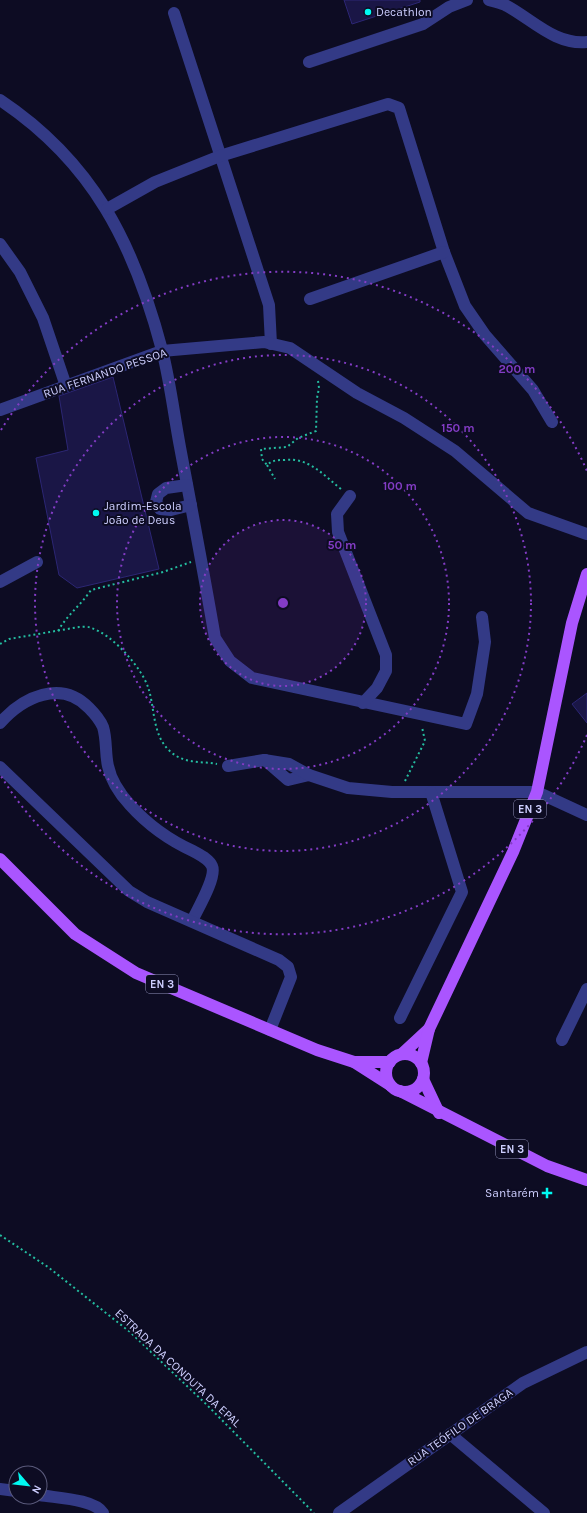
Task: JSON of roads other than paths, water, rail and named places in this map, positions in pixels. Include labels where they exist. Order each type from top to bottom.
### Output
[{"type":"main road","name":"EN 3","points":[[439,1113],[423,1079],[423,1068],[421,1063],[429,1030],[513,852],[537,792],[572,623],[587,574]]},
{"type":"main road","name":"EN 3","points":[[0,859],[74,934],[136,973],[317,1050],[354,1062],[395,1088],[439,1113],[547,1166],[587,1180]]},
{"type":"main road","name":"EN 3","points":[[354,1062],[390,1062],[402,1054],[429,1030]]},
{"type":"main road","points":[[402,1054],[413,1055],[421,1063]]},
{"type":"main road","points":[[390,1062],[386,1073],[395,1088],[412,1091],[423,1079]]},
{"type":"street","points":[[309,62],[423,24],[448,7],[468,0]]},
{"type":"street","points":[[489,0],[506,6],[552,36],[580,43],[587,42]]},
{"type":"street","points":[[174,13],[269,305],[271,344]]},
{"type":"street","points":[[0,100],[44,133],[76,166],[107,209],[134,264],[144,291],[162,351],[215,638],[230,661],[252,678],[466,724],[477,694],[485,642],[482,617]]},
{"type":"street","points":[[107,209],[155,182],[220,156],[388,104],[399,108],[444,252],[466,306],[485,335],[533,390],[552,422]]},
{"type":"street","points":[[0,244],[20,272],[43,318],[66,386]]},
{"type":"street","points":[[310,299],[444,252]]},
{"type":"street","name":"RUA FERNANDO PESSOA","points":[[0,410],[162,351],[264,342],[290,348],[358,393],[404,418],[455,451],[528,512],[587,534]]},
{"type":"street","points":[[187,485],[166,488],[158,494],[156,502],[160,509],[171,510],[191,505]]},
{"type":"street","points":[[350,496],[337,514],[338,532],[386,656],[386,671],[377,688],[363,703]]},
{"type":"street","points":[[0,582],[37,562]]},
{"type":"street","points":[[0,723],[10,712],[29,698],[47,693],[63,693],[82,701],[94,714],[102,727],[108,766],[116,788],[131,806],[158,830],[174,842],[204,856],[212,866],[213,876],[192,921]]},
{"type":"street","points":[[228,766],[264,760],[289,764],[309,775],[348,788],[402,792],[537,792],[587,814]]},
{"type":"street","points":[[0,767],[129,891],[147,902],[279,960],[288,967],[291,977],[270,1030]]},
{"type":"street","points":[[400,1018],[462,892],[431,792]]},
{"type":"street","points":[[562,1040],[586,992]]},
{"type":"street","name":"RUA TEÓFILO DE BRAGA","points":[[339,1513],[523,1382],[587,1352]]},
{"type":"street","points":[[450,1434],[544,1513]]},
{"type":"street","points":[[48,1497],[88,1503],[100,1509],[103,1513]]},
{"type":"place","name":"Decathlon","points":[[368,12]]},
{"type":"place","name":"Jardim-Escola João de Deus","points":[[96,513]]},
{"type":"place","name":"Santarém","points":[[547,1193]]}]
